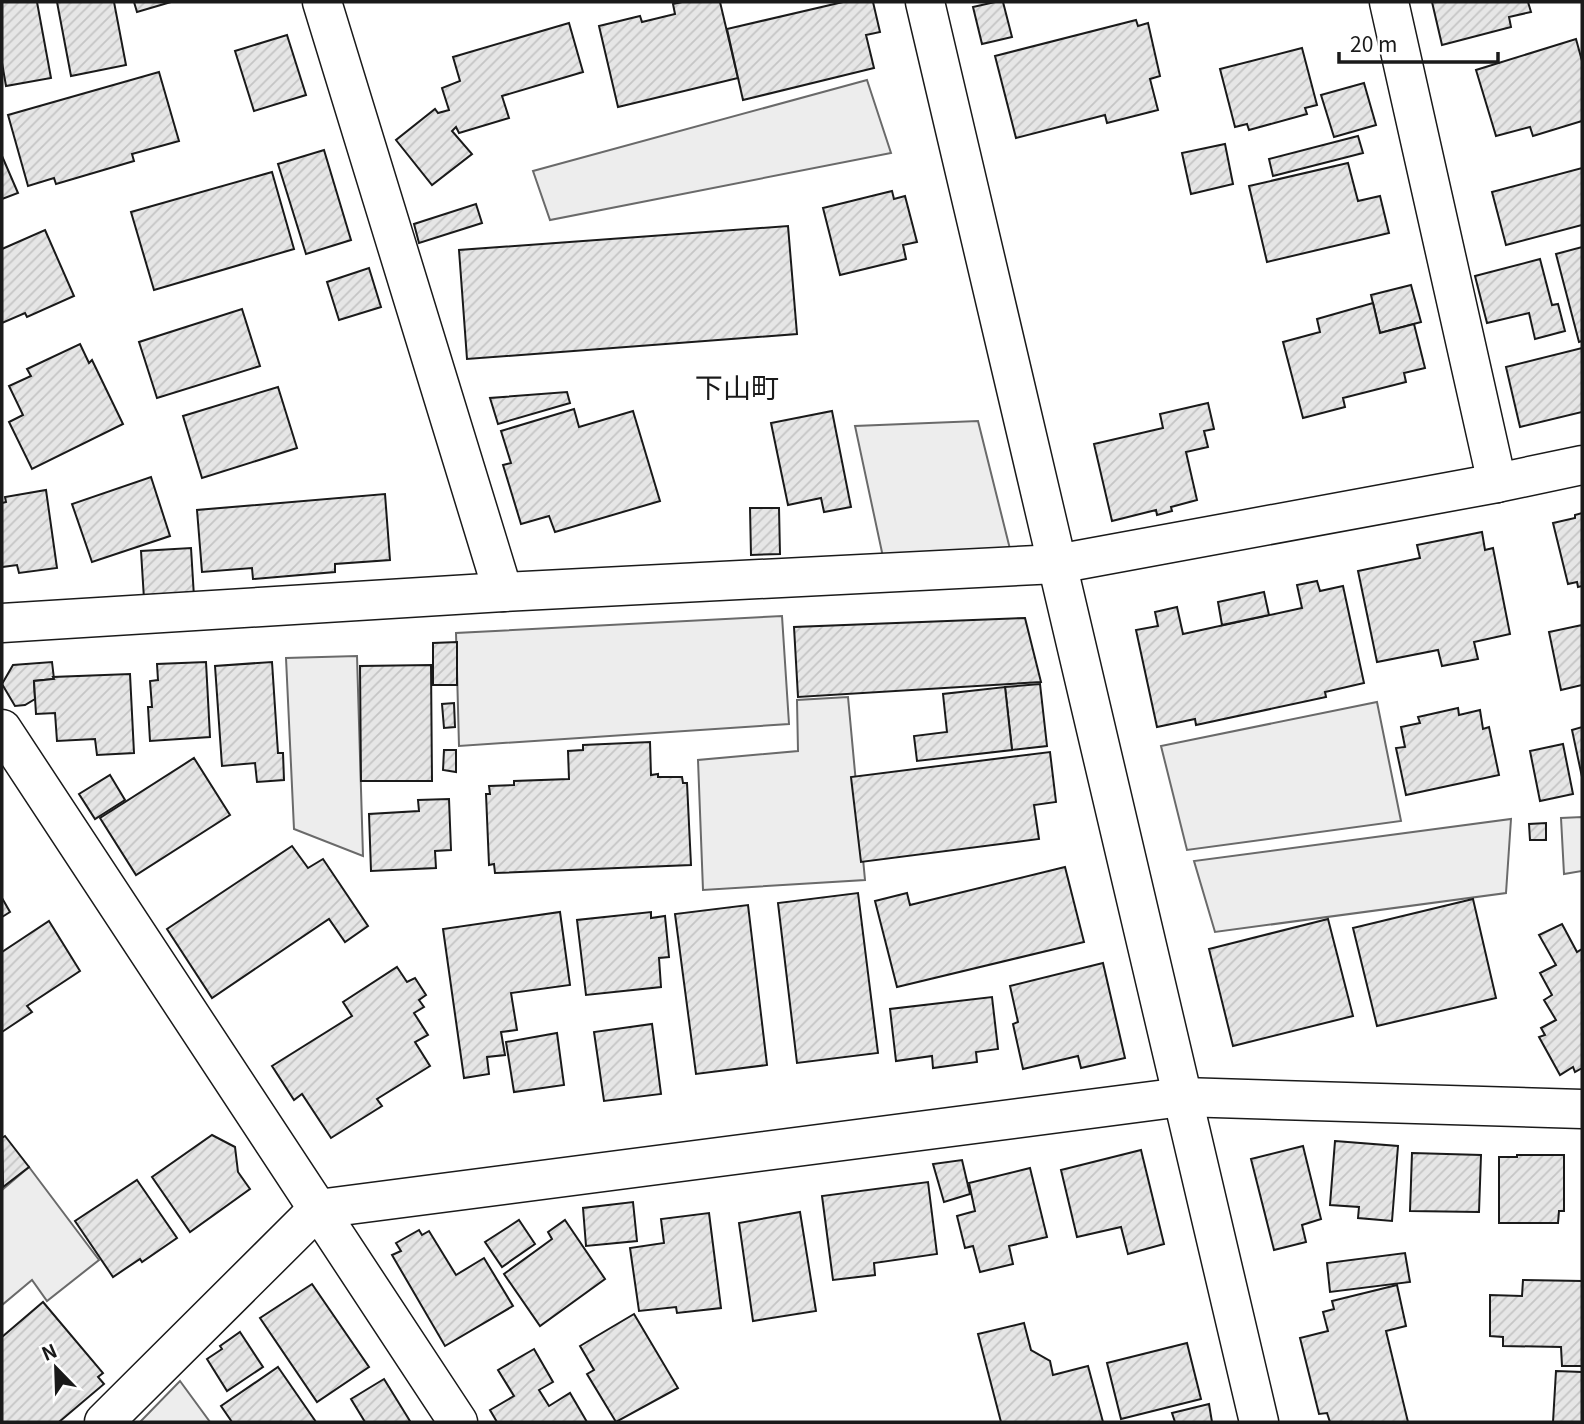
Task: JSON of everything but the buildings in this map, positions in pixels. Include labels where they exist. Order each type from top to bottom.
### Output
[{"type":"street","points":[[322,2],[503,592]]},
{"type":"street","points":[[925,2],[1259,1422]]},
{"type":"street","points":[[1389,2],[1497,483]]},
{"type":"street","points":[[2,623],[503,592],[1057,564],[1582,465]]},
{"type":"street","points":[[2,729],[458,1422]]},
{"type":"street","points":[[104,1422],[318,1209],[1182,1097],[1582,1109]]},
{"type":"shaded area","points":[[867,80],[891,153],[550,220],[533,171]]},
{"type":"shaded area","points":[[978,421],[1011,553],[883,557],[855,426]]},
{"type":"shaded area","points":[[782,616],[789,724],[459,746],[456,633]]},
{"type":"shaded area","points":[[357,656],[363,856],[294,829],[286,658]]},
{"type":"shaded area","points":[[848,697],[865,880],[703,890],[698,760],[798,751],[797,700]]},
{"type":"shaded area","points":[[1377,702],[1401,821],[1187,850],[1161,746]]},
{"type":"shaded area","points":[[1582,817],[1582,871],[1564,874],[1561,818]]},
{"type":"shaded area","points":[[1511,819],[1506,893],[1215,932],[1194,861]]},
{"type":"shaded area","points":[[29,1167],[99,1260],[47,1301],[32,1280],[2,1305],[2,1190]]},
{"type":"shaded area","points":[[180,1381],[210,1422],[140,1422]]},
{"type":"district","name":"下山町","points":[[737,388]]}]
